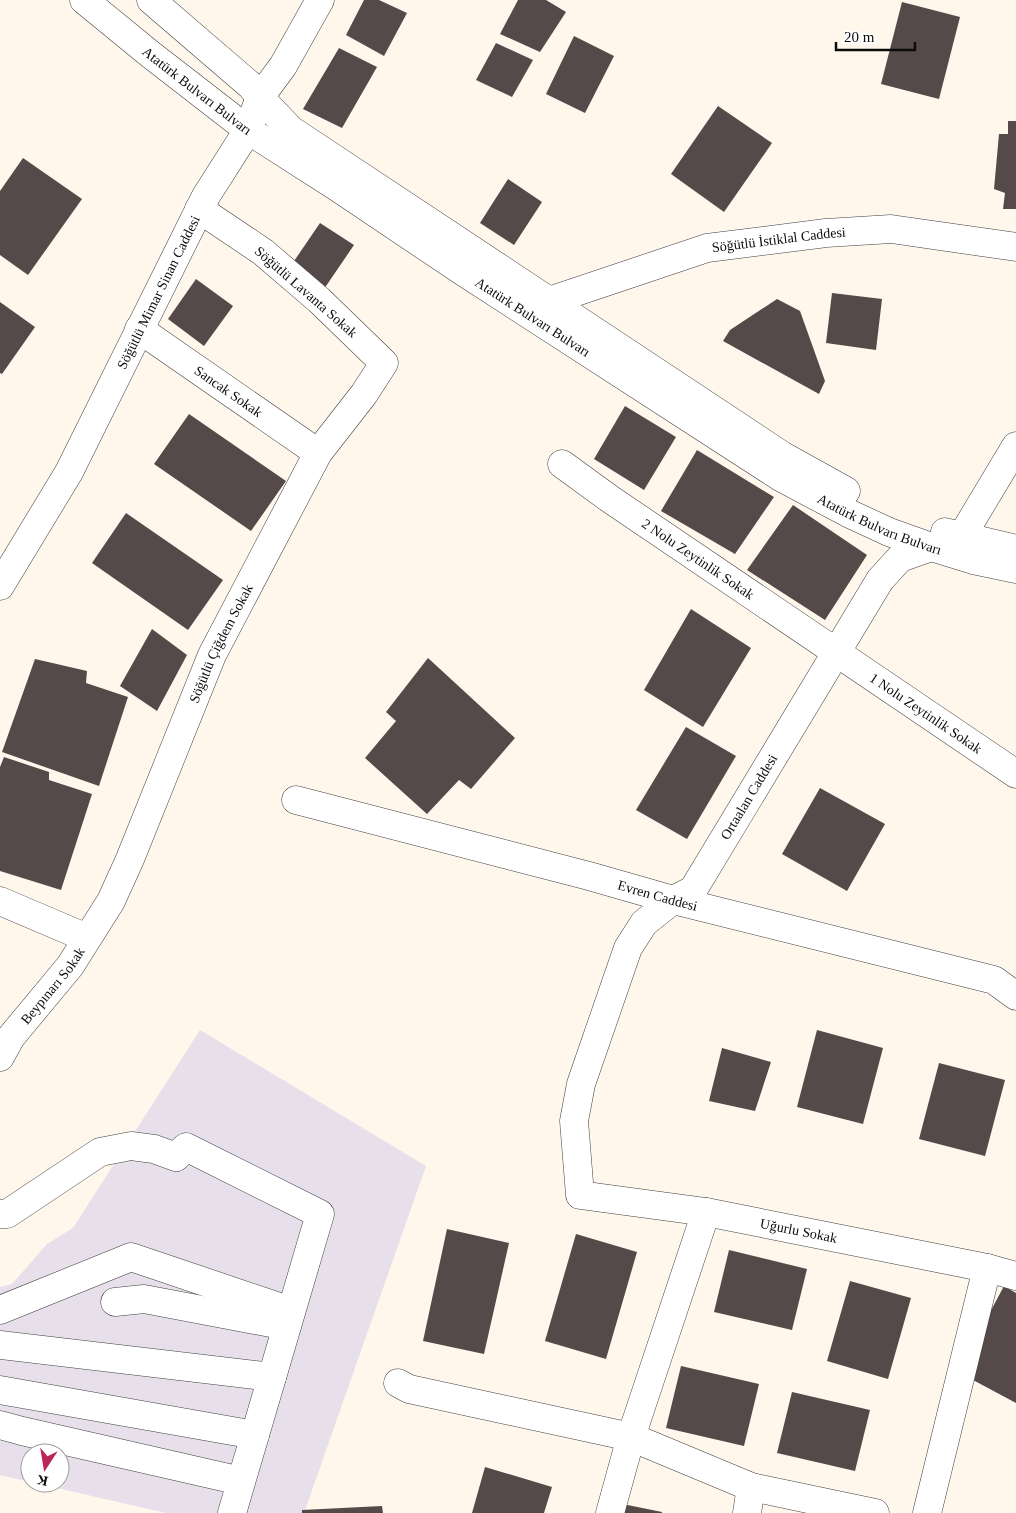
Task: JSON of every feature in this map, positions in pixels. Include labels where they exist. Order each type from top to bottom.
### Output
[{"type":"street","name":"Atatürk Bulvarı Bulvarı","points":[[84,0],[248,130],[782,478],[848,513],[889,532],[973,560],[1016,568]]},
{"type":"street","name":"Atatürk Bulvarı Bulvarı","points":[[151,0],[251,86],[291,130],[783,456],[893,515],[930,528],[1016,548]]},
{"type":"street","name":"Söğütlü Mimar Sinan Caddesi","points":[[0,586],[69,472],[199,209],[248,130],[260,97],[283,66],[320,0]]},
{"type":"street","name":"Söğütlü Lavanta Sokak","points":[[199,209],[263,252],[319,300],[384,363]]},
{"type":"street","name":"Söğütlü İstiklal Caddesi","points":[[549,302],[707,248],[826,233],[891,229],[1016,247]]},
{"type":"street","name":"Sancak Sokak","points":[[140,329],[318,453]]},
{"type":"street","name":"Söğütlü Çiğdem Sokak","points":[[87,938],[110,901],[130,859],[212,654],[318,453],[364,394],[384,363]]},
{"type":"street","points":[[962,536],[1016,446]]},
{"type":"street","name":"2 Nolu Zeytinlik Sokak","points":[[562,464],[610,500],[837,652]]},
{"type":"street","name":"Ortaalan Caddesi","points":[[580,1195],[574,1121],[581,1084],[628,948],[644,923],[673,900],[693,890],[880,580],[900,558],[962,536]]},
{"type":"street","name":"1 Nolu Zeytinlik Sokak","points":[[837,652],[1016,774]]},
{"type":"street","name":"Evren Caddesi","points":[[296,800],[589,876],[673,900],[994,980],[1016,996]]},
{"type":"street","points":[[0,901],[87,938]]},
{"type":"street","name":"Beypınarı Sokak","points":[[0,1057],[11,1037],[70,966],[87,938]]},
{"type":"street","points":[[0,1214],[7,1214],[100,1152],[131,1146],[154,1149],[176,1157],[186,1147],[320,1214],[232,1513]]},
{"type":"street","name":"Uğurlu Sokak","points":[[580,1195],[706,1212],[987,1268],[1016,1276]]},
{"type":"street","points":[[610,1513],[631,1436],[706,1212]]},
{"type":"street","points":[[0,1310],[131,1257],[289,1319]]},
{"type":"street","points":[[927,1513],[987,1268]]},
{"type":"street","points":[[115,1302],[144,1299],[289,1319]]},
{"type":"street","points":[[0,1345],[272,1377]]},
{"type":"street","points":[[398,1383],[409,1389],[631,1436],[749,1500],[875,1513]]},
{"type":"street","points":[[0,1390],[254,1435]]},
{"type":"street","points":[[0,1424],[22,1431],[241,1481]]},
{"type":"shaded area","points":[[200,1030],[426,1166],[304,1513],[166,1513],[70,1491],[70,1443],[20,1443],[20,1480],[0,1475],[0,1287],[12,1284],[47,1244],[73,1228]]},
{"type":"building","points":[[364,0],[379,0],[407,13],[384,56],[346,35]]},
{"type":"building","points":[[518,0],[546,0],[566,12],[540,52],[500,34]]},
{"type":"building","points":[[902,2],[960,17],[939,99],[881,84]]},
{"type":"building","points":[[574,36],[614,56],[585,113],[546,94]]},
{"type":"building","points":[[496,43],[533,60],[512,97],[476,80]]},
{"type":"building","points":[[339,48],[377,67],[342,128],[303,109]]},
{"type":"building","points":[[718,106],[772,143],[724,212],[671,174]]},
{"type":"building","points":[[1008,121],[1016,121],[1016,209],[1003,209],[1005,193],[994,189],[999,134],[1008,134]]},
{"type":"building","points":[[23,158],[82,199],[28,275],[0,255],[0,191]]},
{"type":"building","points":[[508,179],[542,202],[514,245],[480,223]]},
{"type":"building","points":[[320,223],[354,245],[324,289],[290,267]]},
{"type":"building","points":[[196,279],[233,306],[204,346],[168,319]]},
{"type":"building","points":[[832,293],[882,299],[876,350],[826,343]]},
{"type":"building","points":[[777,299],[800,311],[825,381],[819,394],[723,341],[730,330]]},
{"type":"building","points":[[0,302],[35,327],[2,374],[0,373]]},
{"type":"building","points":[[625,406],[676,437],[644,490],[594,459]]},
{"type":"building","points":[[189,414],[286,481],[251,531],[154,464]]},
{"type":"building","points":[[697,450],[774,497],[735,554],[661,511]]},
{"type":"building","points":[[793,505],[867,555],[825,620],[747,570]]},
{"type":"building","points":[[126,513],[223,580],[188,630],[92,563]]},
{"type":"building","points":[[691,609],[751,648],[703,727],[644,690]]},
{"type":"building","points":[[152,629],[187,655],[157,711],[120,686]]},
{"type":"building","points":[[428,658],[515,738],[471,789],[459,780],[427,814],[365,758],[396,721],[386,712]]},
{"type":"building","points":[[35,659],[87,671],[86,683],[128,697],[99,786],[2,752]]},
{"type":"building","points":[[686,727],[736,756],[687,839],[636,810]]},
{"type":"building","points":[[4,757],[49,772],[49,780],[92,794],[61,890],[0,871],[0,767]]},
{"type":"building","points":[[820,788],[885,824],[847,891],[782,854]]},
{"type":"building","points":[[817,1030],[883,1048],[863,1124],[797,1107]]},
{"type":"building","points":[[722,1048],[771,1062],[755,1111],[709,1101]]},
{"type":"building","points":[[939,1063],[1005,1080],[985,1156],[919,1139]]},
{"type":"building","points":[[447,1229],[509,1243],[484,1354],[423,1341]]},
{"type":"building","points":[[576,1234],[637,1252],[606,1359],[545,1341]]},
{"type":"building","points":[[729,1250],[807,1269],[792,1330],[714,1312]]},
{"type":"building","points":[[850,1281],[911,1298],[888,1379],[827,1361]]},
{"type":"building","points":[[1004,1286],[1016,1293],[1016,1403],[958,1372]]},
{"type":"building","points":[[681,1366],[759,1384],[744,1446],[666,1428]]},
{"type":"building","points":[[792,1392],[870,1410],[855,1471],[777,1453]]},
{"type":"building","points":[[485,1467],[552,1487],[544,1513],[472,1513]]},
{"type":"building","points":[[603,1500],[662,1512],[662,1513],[601,1513]]},
{"type":"building","points":[[382,1506],[383,1513],[302,1513],[302,1510]]}]
